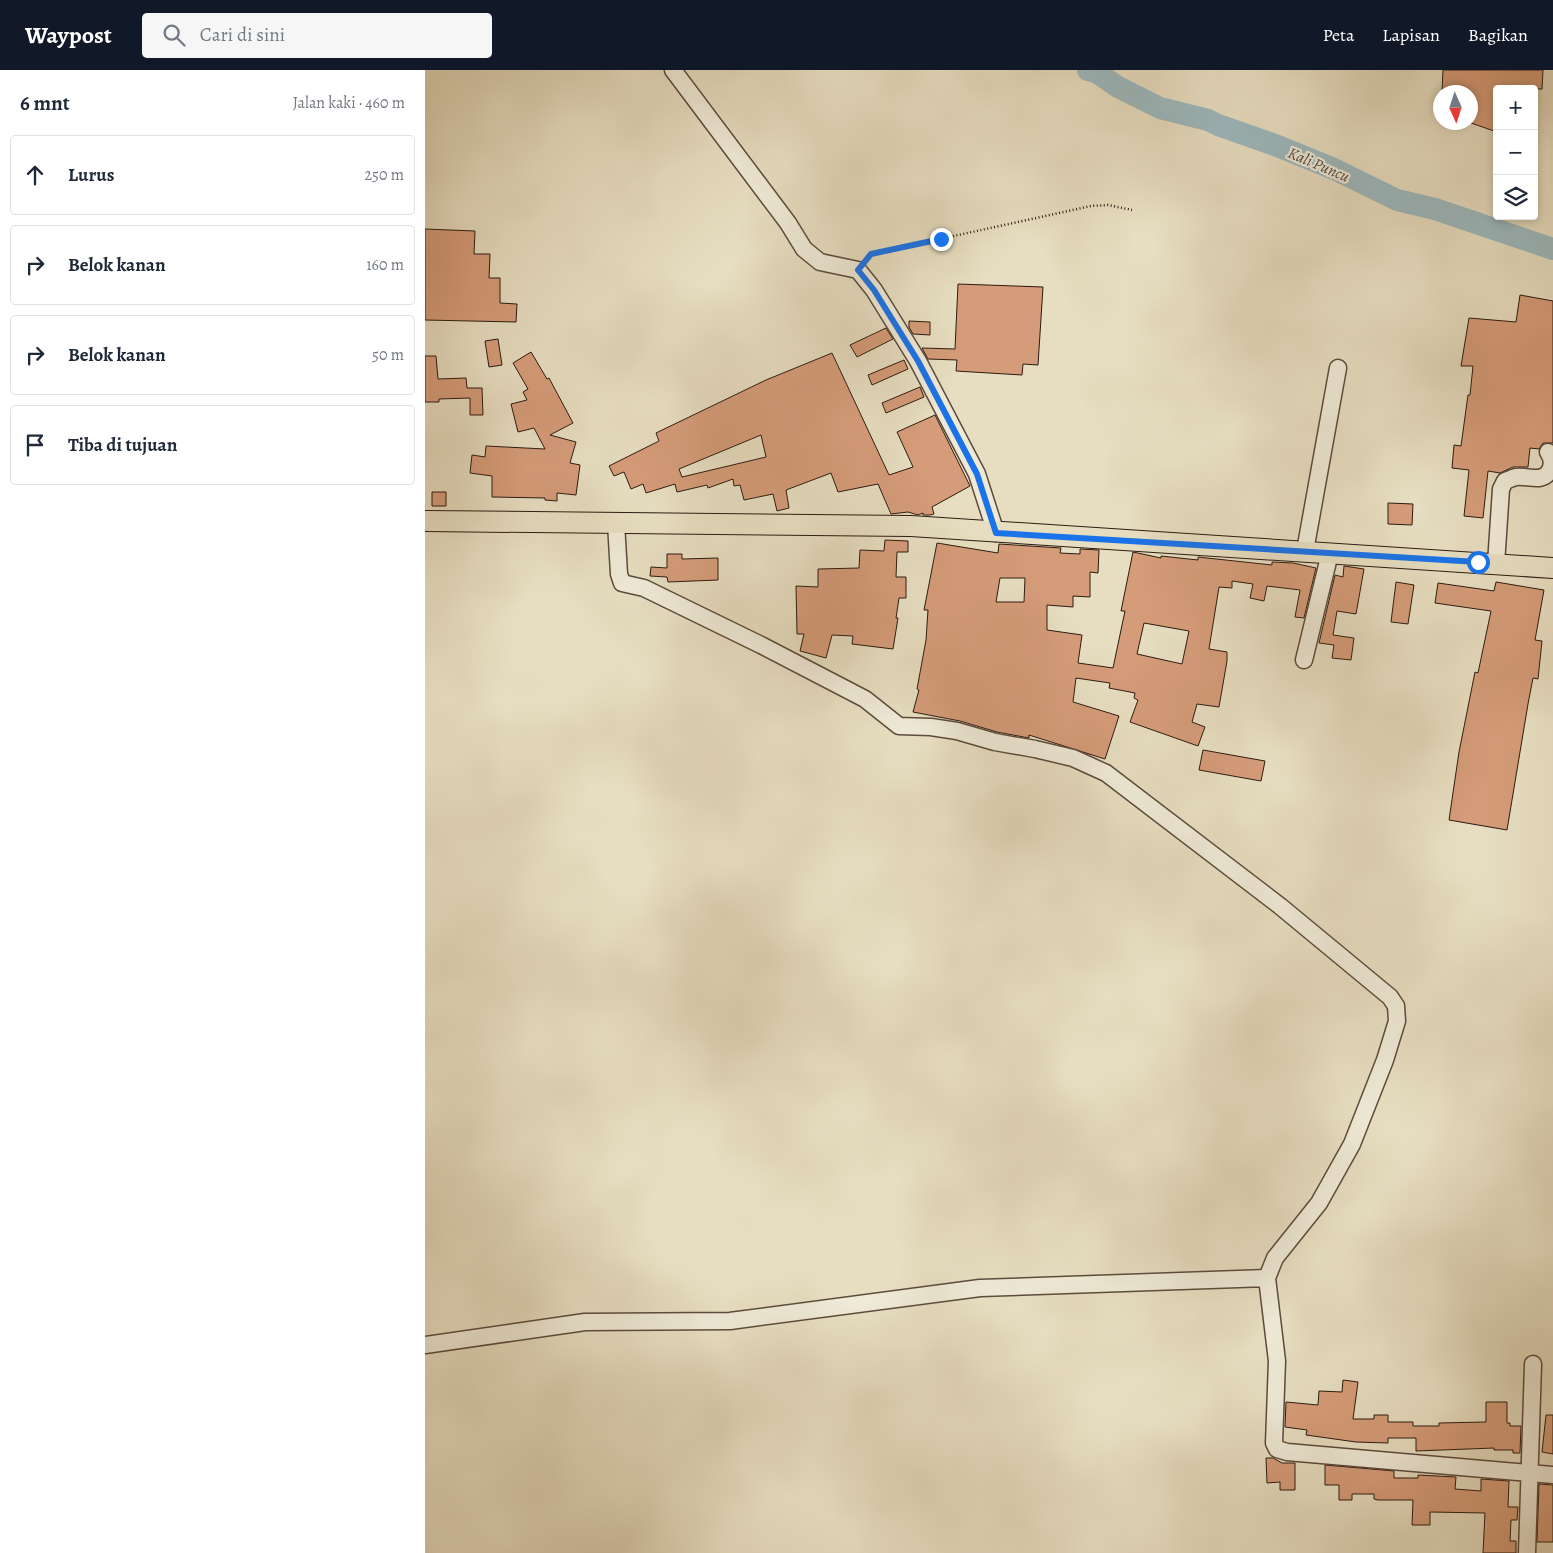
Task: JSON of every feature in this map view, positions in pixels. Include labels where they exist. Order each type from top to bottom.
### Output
[{"type":"main road","points":[[425,521],[911,526],[1553,568]]},
{"type":"street","points":[[673,70],[765,191],[804,249],[820,262],[858,270],[874,290],[918,361],[977,474],[996,533]]},
{"type":"street","points":[[1305,551],[1338,368]]},
{"type":"street","points":[[1496,564],[1501,489],[1505,481],[1517,477],[1543,478],[1548,475],[1552,466],[1552,458],[1547,452]]},
{"type":"street","points":[[616,523],[619,574],[623,583],[644,588],[672,601],[847,689],[865,699],[899,726],[949,730],[995,742],[1035,749],[1073,758],[1106,773],[1280,906],[1390,997],[1396,1006],[1397,1021],[1385,1060],[1352,1144],[1319,1203],[1275,1258],[1267,1278],[1277,1362],[1274,1443],[1277,1449],[1287,1452],[1553,1475]]},
{"type":"street","points":[[1304,660],[1330,553]]},
{"type":"street","points":[[425,1345],[585,1322],[731,1321],[980,1288],[1267,1278]]},
{"type":"street","points":[[1527,1553],[1533,1364]]},
{"type":"path","points":[[858,270],[871,254],[1055,213],[1108,205],[1132,210]]},
{"type":"building","points":[[1443,70],[1543,70],[1542,89],[1538,89],[1538,85],[1493,85],[1493,131],[1478,125],[1478,85],[1442,85]]},
{"type":"building","points":[[425,229],[475,231],[474,254],[490,254],[489,278],[500,278],[500,303],[517,304],[516,322],[425,320]]},
{"type":"building","points":[[958,284],[1043,287],[1038,365],[1023,364],[1022,375],[956,371],[957,360],[928,359],[922,348],[955,349]]},
{"type":"building","points":[[1520,295],[1553,301],[1553,443],[1543,443],[1539,449],[1530,448],[1528,467],[1513,467],[1500,473],[1488,471],[1483,518],[1464,516],[1469,470],[1452,468],[1454,445],[1461,446],[1468,395],[1470,395],[1473,366],[1461,366],[1469,318],[1516,322]]},
{"type":"building","points":[[909,321],[930,322],[930,335],[913,334],[909,327]]},
{"type":"building","points":[[886,328],[893,339],[857,357],[850,345]]},
{"type":"building","points":[[498,339],[502,365],[489,367],[485,341]]},
{"type":"building","points":[[531,352],[547,379],[549,378],[573,423],[550,435],[576,442],[570,463],[580,465],[576,495],[557,493],[557,501],[545,500],[545,498],[492,497],[492,476],[470,473],[472,455],[485,457],[486,446],[545,449],[534,428],[518,432],[511,404],[527,400],[523,392],[528,389],[513,363]]},
{"type":"building","points":[[832,353],[889,475],[913,467],[897,432],[935,415],[970,486],[932,507],[934,514],[923,515],[923,513],[918,515],[908,512],[891,514],[878,484],[838,492],[831,473],[786,490],[789,508],[777,511],[773,494],[744,500],[740,485],[734,486],[733,479],[708,488],[707,485],[677,492],[675,484],[646,493],[643,484],[631,489],[624,472],[614,476],[609,466],[659,441],[656,433],[766,380]],"holes":[[[761,435],[766,457],[682,477],[679,469]]]},
{"type":"building","points":[[425,356],[436,356],[438,379],[466,378],[467,388],[482,388],[483,415],[470,415],[470,398],[439,399],[439,402],[425,402]]},
{"type":"building","points":[[904,360],[908,369],[872,385],[868,375]]},
{"type":"building","points":[[920,387],[924,397],[886,413],[882,403]]},
{"type":"building","points":[[432,492],[446,492],[446,506],[432,506]]},
{"type":"building","points":[[1388,503],[1413,504],[1412,525],[1388,524]]},
{"type":"building","points":[[885,540],[908,541],[908,552],[897,552],[896,577],[906,577],[906,598],[899,598],[893,649],[852,644],[853,636],[832,635],[826,658],[800,651],[804,634],[797,634],[796,586],[818,587],[818,569],[859,568],[860,550],[884,551]]},
{"type":"building","points":[[937,543],[998,553],[999,544],[1061,548],[1060,553],[1080,554],[1080,549],[1099,550],[1098,573],[1090,572],[1090,597],[1073,596],[1073,607],[1047,605],[1047,630],[1082,635],[1078,663],[1113,668],[1125,611],[1121,611],[1133,552],[1161,558],[1161,556],[1198,560],[1198,557],[1272,565],[1272,562],[1293,563],[1316,568],[1304,618],[1295,617],[1300,590],[1267,586],[1264,601],[1250,598],[1253,584],[1232,581],[1232,588],[1219,587],[1209,649],[1227,652],[1227,661],[1219,707],[1197,704],[1192,722],[1205,727],[1198,746],[1130,722],[1138,700],[1134,698],[1135,693],[1109,688],[1110,683],[1076,678],[1073,702],[1119,716],[1105,759],[1029,735],[1029,738],[997,732],[960,721],[913,712],[919,690],[917,689],[926,640],[928,610],[924,610]],"holes":[[[1000,578],[1025,578],[1024,602],[996,602]],[[1144,623],[1189,631],[1182,664],[1137,654]]]},
{"type":"building","points":[[667,554],[682,554],[682,559],[718,558],[718,580],[668,582],[667,577],[650,576],[651,567],[667,568]]},
{"type":"building","points":[[1344,566],[1364,569],[1356,614],[1337,611],[1333,635],[1354,638],[1351,660],[1332,658],[1334,645],[1319,643],[1335,575],[1343,577]]},
{"type":"building","points":[[1396,582],[1414,585],[1408,624],[1391,622]]},
{"type":"building","points":[[1496,582],[1544,590],[1535,640],[1542,641],[1538,679],[1533,678],[1507,830],[1449,820],[1459,752],[1475,672],[1478,673],[1491,611],[1435,603],[1438,583],[1494,591]]},
{"type":"building","points":[[1203,750],[1265,761],[1261,781],[1199,770]]},
{"type":"building","points":[[1343,1380],[1358,1382],[1353,1419],[1374,1419],[1374,1415],[1388,1415],[1388,1422],[1413,1422],[1413,1426],[1439,1426],[1439,1423],[1486,1422],[1486,1402],[1507,1402],[1507,1423],[1510,1423],[1510,1426],[1521,1426],[1520,1453],[1513,1453],[1513,1450],[1494,1450],[1494,1448],[1416,1451],[1416,1438],[1388,1438],[1388,1443],[1356,1442],[1306,1435],[1307,1430],[1285,1427],[1286,1402],[1318,1405],[1319,1391],[1342,1392]]},
{"type":"building","points":[[1546,1415],[1553,1415],[1553,1454],[1542,1452]]},
{"type":"building","points":[[1266,1458],[1273,1458],[1282,1463],[1295,1463],[1295,1490],[1280,1490],[1280,1482],[1267,1483]]},
{"type":"building","points":[[1325,1465],[1394,1471],[1394,1478],[1418,1478],[1418,1475],[1456,1477],[1455,1489],[1481,1491],[1481,1479],[1509,1481],[1508,1507],[1518,1507],[1517,1520],[1511,1520],[1510,1541],[1516,1541],[1516,1553],[1483,1553],[1485,1513],[1430,1512],[1430,1525],[1412,1525],[1413,1500],[1378,1500],[1374,1499],[1374,1494],[1352,1494],[1352,1500],[1339,1500],[1339,1485],[1325,1485]]},
{"type":"building","points":[[1539,1484],[1553,1485],[1553,1542],[1537,1542]]},
{"type":"waterway","name":"Kali Puncu","points":[[1088,70],[1096,72],[1118,87],[1160,108],[1208,120],[1275,145],[1334,169],[1397,200],[1435,209],[1553,249]]},
{"type":"route","points":[[941,239],[871,254],[858,270],[874,290],[918,361],[977,474],[996,533],[1478,562]]}]
